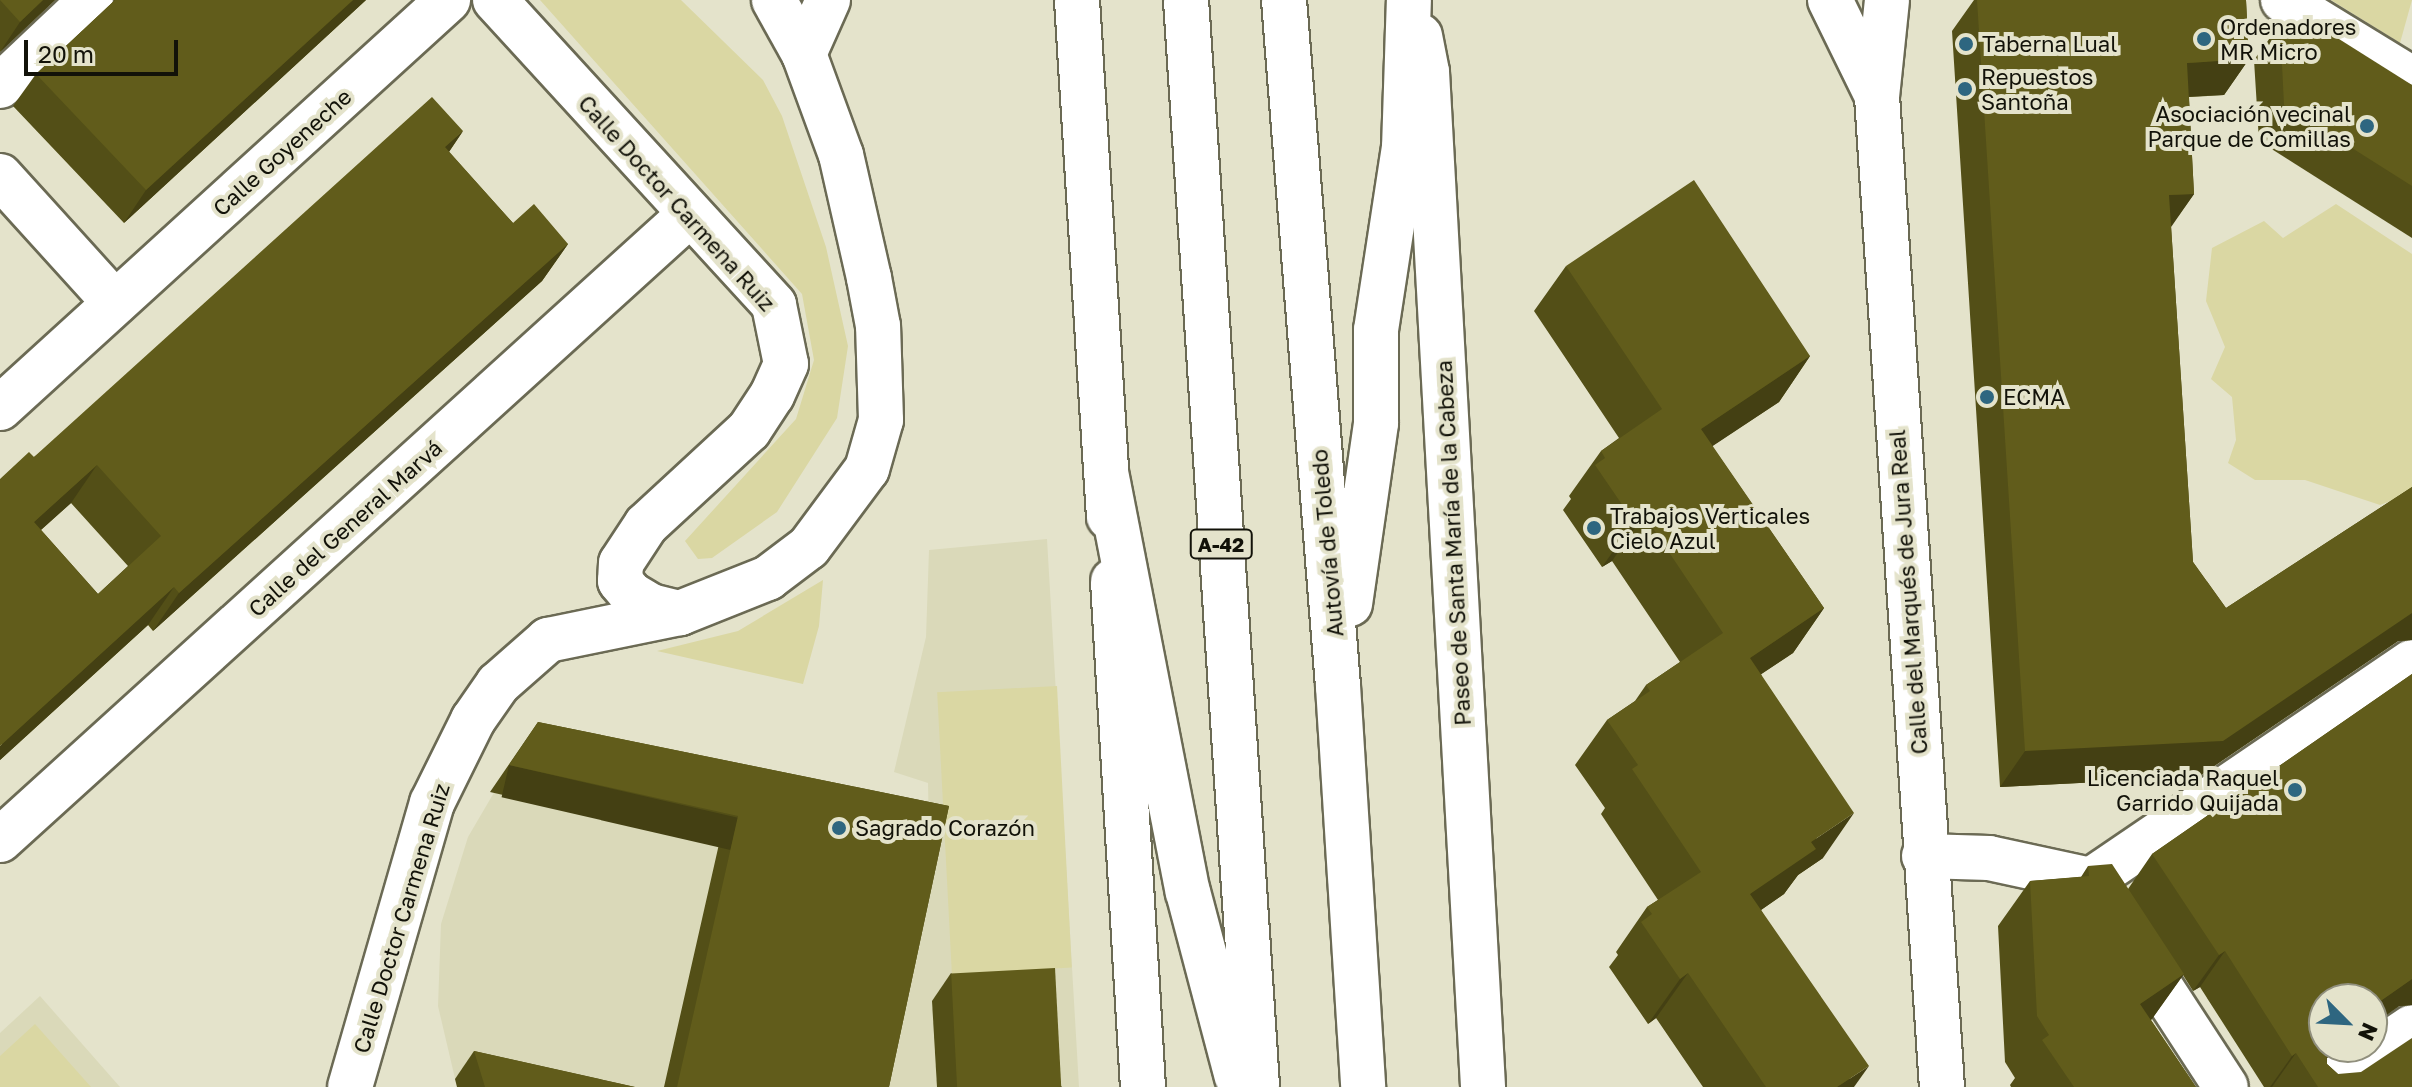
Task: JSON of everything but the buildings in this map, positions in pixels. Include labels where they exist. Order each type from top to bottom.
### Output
[{"type":"main road","points":[[0,86],[91,0]]},
{"type":"main road","name":"Calle Goyeneche","points":[[0,408],[448,0]]},
{"type":"main road","name":"Calle Doctor Carmena Ruiz","points":[[495,0],[774,305],[786,364],[749,430],[646,525],[621,563],[620,581],[631,594],[651,606],[680,613]]},
{"type":"main road","points":[[680,613],[755,584],[809,547],[867,469],[881,420],[878,326],[856,217],[804,54],[774,0]]},
{"type":"main road","points":[[804,54],[828,0]]},
{"type":"main road","points":[[1077,0],[1143,1087]]},
{"type":"main road","name":"A-42","points":[[1186,0],[1257,1087]]},
{"type":"main road","name":"Autovía de Toledo","points":[[1284,0],[1338,686],[1363,1087]]},
{"type":"main road","points":[[1338,686],[1376,423],[1376,330],[1404,148],[1411,0]]},
{"type":"main road","name":"Paseo de Santa María de la Cabeza","points":[[1411,0],[1427,72],[1483,1087]]},
{"type":"main road","name":"Calle del Marqués de Jura Real","points":[[1830,0],[1877,96]]},
{"type":"main road","name":"Calle del Marqués de Jura Real","points":[[1855,0],[1877,96],[1924,856],[1942,1087]]},
{"type":"main road","name":"Calle del Marqués de Jura Real","points":[[1877,96],[1887,0]]},
{"type":"main road","points":[[2283,0],[2412,79]]},
{"type":"main road","points":[[0,176],[115,303]]},
{"type":"main road","name":"Calle del General Marvá","points":[[0,840],[689,215]]},
{"type":"main road","points":[[1107,477],[1188,892],[1240,1087]]},
{"type":"main road","name":"Calle Doctor Carmena Ruiz","points":[[350,1087],[432,803],[473,720],[498,684],[548,640],[680,613]]},
{"type":"main road","points":[[2091,880],[2412,662]]},
{"type":"main road","points":[[1924,856],[1989,858],[2091,880],[2226,1087]]},
{"type":"main road","points":[[2323,1087],[2412,1027]]},
{"type":"shaded area","points":[[540,0],[681,0],[763,80],[782,116],[826,247],[848,346],[837,418],[777,512],[712,558],[698,559],[685,541],[796,419],[814,360],[802,294]]},
{"type":"shaded area","points":[[2331,0],[2412,0],[2400,43]]},
{"type":"shaded area","points":[[2336,204],[2412,254],[2412,493],[2380,505],[2305,480],[2255,480],[2228,463],[2236,440],[2232,397],[2211,379],[2225,347],[2206,301],[2212,248],[2264,221],[2283,238]]},
{"type":"shaded area","points":[[1047,539],[1079,1087],[457,1087],[438,1006],[441,924],[468,837],[519,750],[929,834],[928,783],[894,772],[926,637],[929,550]]},
{"type":"shaded area","points":[[823,580],[819,626],[803,684],[657,651],[738,631]]},
{"type":"shaded area","points":[[1057,686],[1072,968],[952,974],[937,692]]},
{"type":"shaded area","points":[[40,996],[120,1087],[0,1087],[0,1033]]},
{"type":"shaded area","points":[[35,1024],[91,1087],[0,1087],[0,1056]]},
{"type":"place","name":"Ordenadores MR Micro","points":[[2204,39]]},
{"type":"place","name":"Taberna Lual","points":[[1966,44]]},
{"type":"place","name":"Repuestos Santoña","points":[[1965,89]]},
{"type":"place","name":"Asociación vecinal Parque de Comillas","points":[[2367,126]]},
{"type":"place","name":"ECMA","points":[[1987,397]]},
{"type":"place","name":"Trabajos Verticales Cielo Azul","points":[[1594,528]]},
{"type":"place","name":"Licenciada Raquel Garrido Quijada","points":[[2295,790]]},
{"type":"place","name":"Sagrado Corazón","points":[[839,828]]}]
